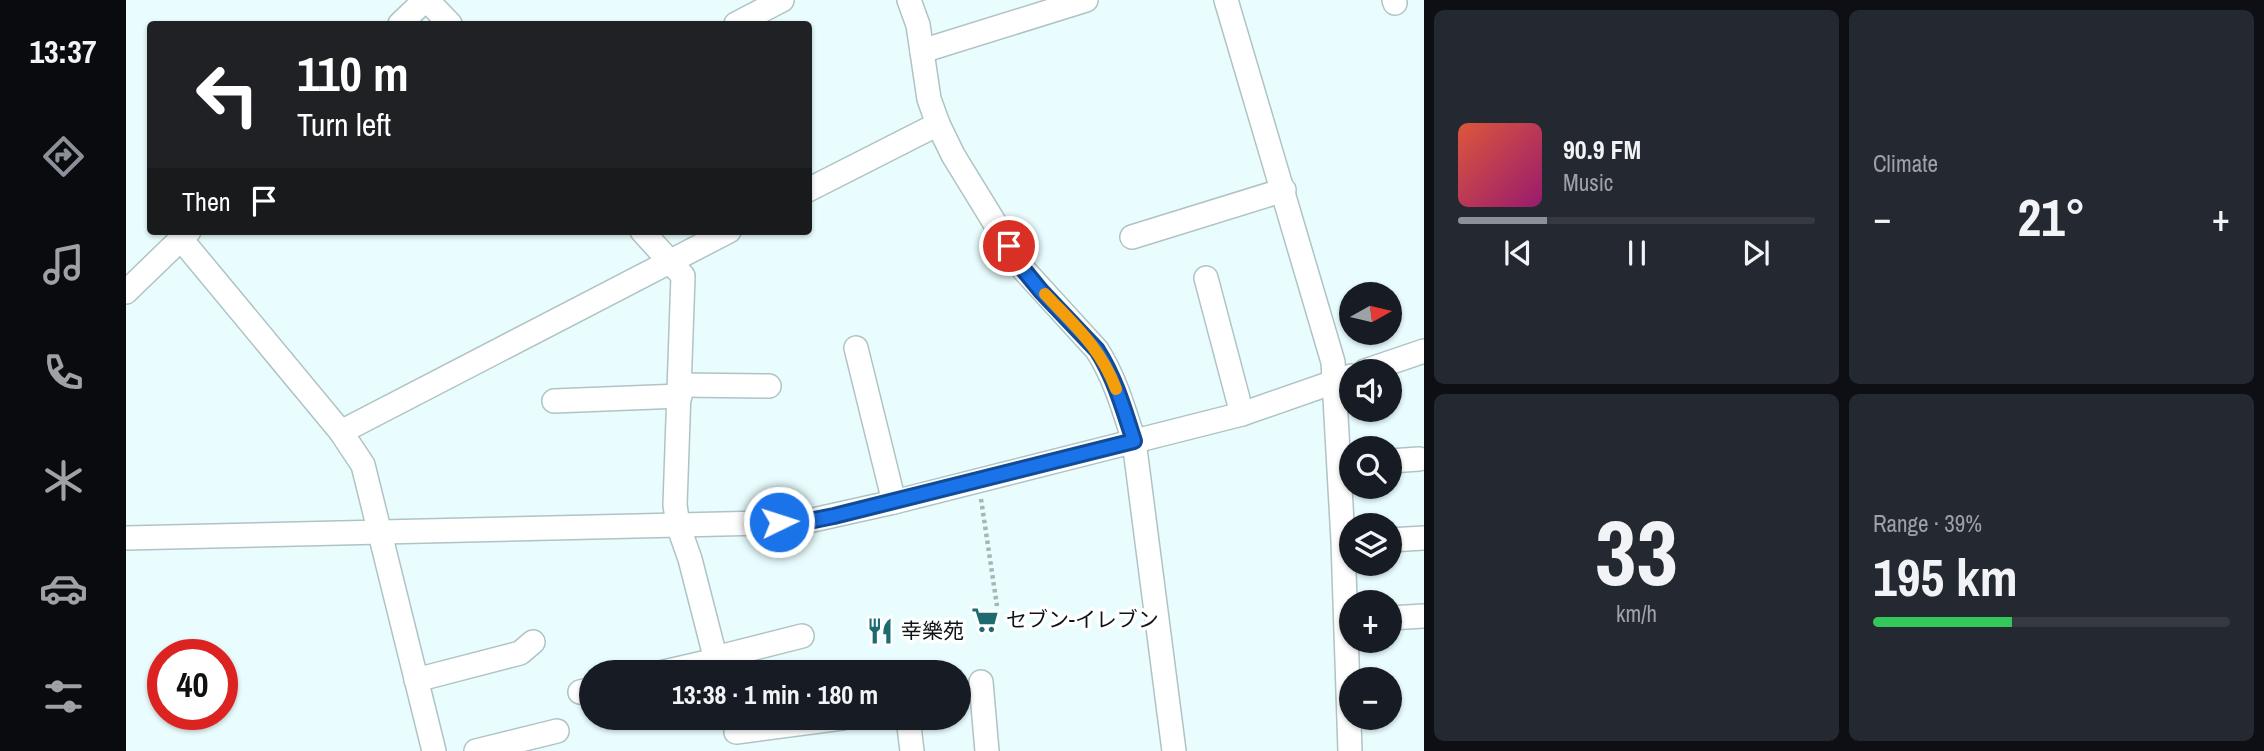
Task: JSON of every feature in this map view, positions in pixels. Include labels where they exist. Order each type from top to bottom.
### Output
[{"type":"street","points":[[403,21],[426,0],[447,21]]},
{"type":"street","points":[[742,21],[782,0]]},
{"type":"street","points":[[909,0],[918,25],[929,99],[953,155],[1023,269],[1097,350],[1123,404],[1134,441],[1174,751]]},
{"type":"street","points":[[922,51],[1086,0]]},
{"type":"street","points":[[1226,0],[1333,362],[1339,372]]},
{"type":"street","points":[[812,188],[938,124]]},
{"type":"street","points":[[1132,237],[1284,190]]},
{"type":"street","points":[[126,292],[185,235],[341,432],[363,465],[434,751]]},
{"type":"street","points":[[646,235],[682,276],[675,505],[678,525],[690,559],[716,660]]},
{"type":"street","points":[[341,432],[721,235]]},
{"type":"street","points":[[1206,278],[1242,414]]},
{"type":"street","points":[[1400,359],[1424,351]]},
{"type":"street","points":[[866,360],[894,502]]},
{"type":"street","points":[[126,538],[804,522],[894,502],[1242,414],[1339,379]]},
{"type":"street","points":[[554,401],[769,386]]},
{"type":"street","points":[[1402,460],[1419,459]]},
{"type":"street","points":[[1402,539],[1424,538]]},
{"type":"street","points":[[1402,617],[1424,616]]},
{"type":"street","points":[[726,660],[802,636]]},
{"type":"street","points":[[416,680],[520,653],[533,642]]},
{"type":"street","points":[[1349,653],[1350,751]]},
{"type":"street","points":[[981,682],[987,751]]},
{"type":"street","points":[[476,751],[558,730]]},
{"type":"street","points":[[736,734],[762,730]]},
{"type":"street","points":[[909,730],[912,751]]},
{"type":"path","points":[[981,499],[997,606]]},
{"type":"slow traffic","points":[[1045,294],[1097,350],[1116,389]]},
{"type":"place","name":"セブン-イレブン","points":[[985,620]]},
{"type":"place","name":"幸樂苑","points":[[880,631]]},
{"type":"route","points":[[779,522],[804,522],[834,516],[1134,441],[1123,404],[1106,364],[1097,350],[1041,291],[1009,246]]}]
